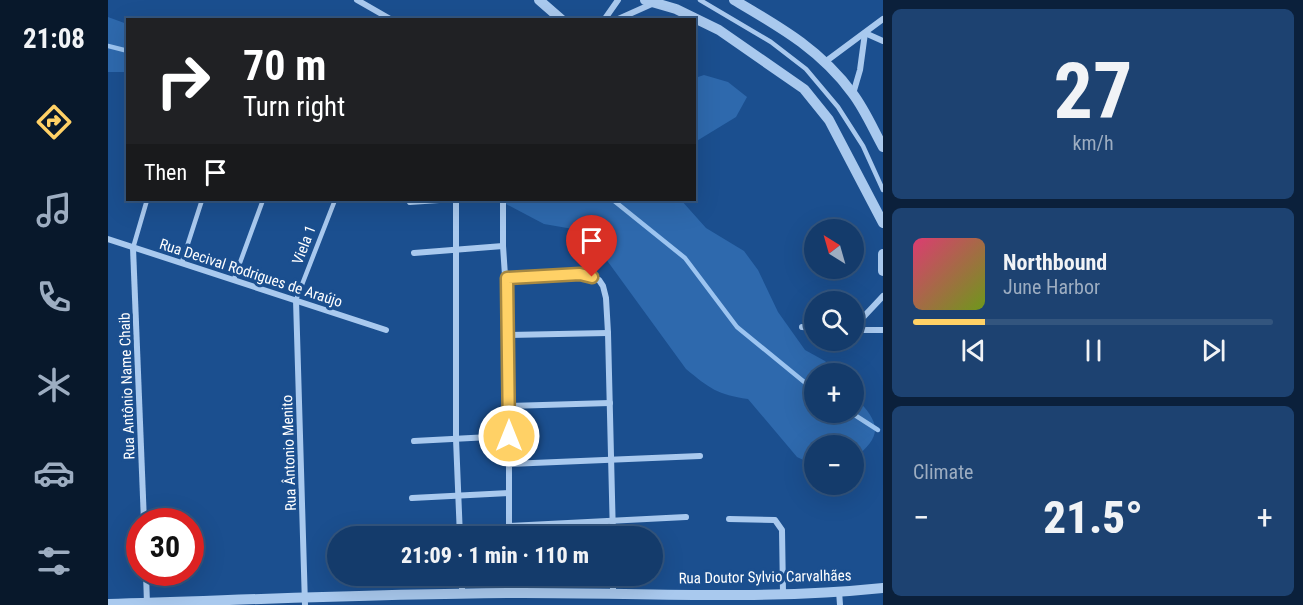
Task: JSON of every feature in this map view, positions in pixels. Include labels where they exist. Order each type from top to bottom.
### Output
[{"type":"street","points":[[357,0],[388,18]]},
{"type":"street","points":[[538,0],[560,18]]},
{"type":"street","points":[[605,18],[618,0]]},
{"type":"street","points":[[734,0],[800,39],[825,62],[853,94],[883,147]]},
{"type":"street","points":[[620,18],[650,1],[676,9],[694,18]]},
{"type":"street","points":[[696,19],[719,30],[804,89],[829,120],[883,223]]},
{"type":"street","points":[[825,62],[883,19]]},
{"type":"street","points":[[865,33],[883,42]]},
{"type":"street","points":[[853,94],[860,70],[865,33]]},
{"type":"street","points":[[410,202],[424,201]]},
{"type":"street","points":[[456,201],[456,439],[459,526]]},
{"type":"street","points":[[503,201],[503,246],[507,278],[509,335],[509,526],[686,517]]},
{"type":"street","name":"Rua Decival Rodrigues de Araújo","points":[[108,239],[386,330]]},
{"type":"street","points":[[414,253],[503,246]]},
{"type":"street","name":"Rua Antônio Name Chaib","points":[[133,248],[143,508]]},
{"type":"street","points":[[883,254],[883,271]]},
{"type":"street","points":[[507,278],[580,274],[599,280],[603,286],[608,333],[612,526]]},
{"type":"street","points":[[864,317],[883,296]]},
{"type":"street","name":"Rua Ântonio Menito","points":[[296,300],[305,601]]},
{"type":"street","points":[[864,329],[883,330]]},
{"type":"street","points":[[509,335],[608,333]]},
{"type":"street","points":[[509,406],[610,403]]},
{"type":"street","points":[[414,441],[509,436]]},
{"type":"street","points":[[509,464],[699,456]]},
{"type":"street","points":[[412,498],[509,493]]},
{"type":"street","points":[[729,519],[775,520],[779,523],[782,530],[783,593]]},
{"type":"street","points":[[146,586],[147,604]]},
{"type":"street","points":[[462,586],[462,594]]},
{"type":"street","points":[[508,586],[508,593]]},
{"type":"street","points":[[613,586],[613,594]]},
{"type":"street","name":"Rua Doutor Sylvio Carvalhães","points":[[108,604],[305,601],[508,593],[613,594],[718,600],[783,593],[883,588]]},
{"type":"street","points":[[839,591],[840,605]]},
{"type":"lane","points":[[700,0],[771,42],[806,69],[838,107],[863,146],[883,190]]},
{"type":"lane","points":[[133,248],[147,201]]},
{"type":"lane","points":[[182,262],[202,201]]},
{"type":"lane","points":[[234,279],[263,201]]},
{"type":"lane","name":"Viela 1","points":[[296,300],[335,201]]},
{"type":"shaded area","points":[[108,17],[126,24],[126,72],[108,72]]},
{"type":"shaded area","points":[[704,75],[728,82],[747,97],[736,117],[696,141],[696,78]]},
{"type":"shaded area","points":[[488,201],[682,201],[706,228],[744,251],[758,270],[778,312],[804,351],[827,363],[804,363],[804,423],[864,423],[864,407],[874,422],[874,436],[870,443],[864,449],[864,435],[804,435],[804,460],[797,457],[748,399],[714,390],[686,369],[595,244],[573,229],[544,224],[504,203]]},
{"type":"waterway","points":[[108,46],[126,50]]},
{"type":"waterway","points":[[614,201],[685,258],[737,327],[804,382]]},
{"type":"waterway","points":[[864,421],[878,430]]},
{"type":"route","points":[[509,436],[507,278],[580,274],[592,277]]}]
